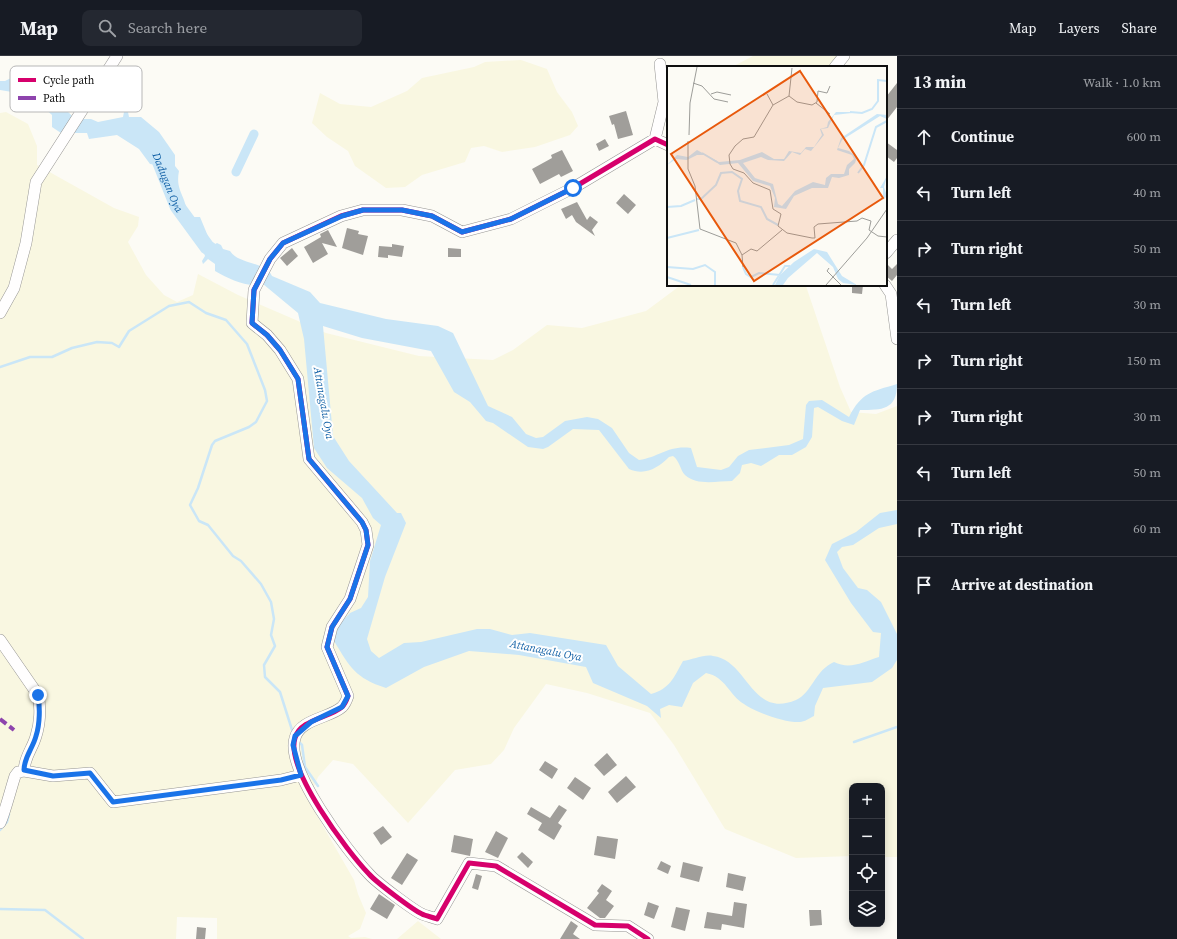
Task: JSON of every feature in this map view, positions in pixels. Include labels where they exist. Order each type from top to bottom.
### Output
[{"type":"street","points":[[111,66],[117,56]]},
{"type":"street","points":[[836,66],[844,56]]},
{"type":"street","points":[[648,939],[628,926],[595,926],[496,866],[469,862],[437,918],[422,914],[369,875],[319,809],[301,775],[293,745],[295,736],[311,722],[342,707],[348,696],[327,647],[332,627],[350,599],[368,545],[366,530],[362,522],[309,459],[298,379],[280,350],[267,335],[252,323],[254,290],[270,259],[283,243],[342,216],[363,210],[402,210],[432,216],[462,232],[511,219],[573,188],[655,139],[664,102],[660,64]]},
{"type":"street","points":[[0,313],[16,280],[26,243],[36,182],[82,112]]},
{"type":"street","points":[[655,139],[667,145]]},
{"type":"street","points":[[887,252],[897,240]]},
{"type":"street","points":[[886,286],[890,294],[897,339]]},
{"type":"street","points":[[0,640],[38,695],[40,703],[36,736],[24,762],[24,770]]},
{"type":"street","points":[[0,823],[3,820],[6,804],[15,776],[18,772],[24,770],[53,776],[90,773],[113,802],[281,780],[301,775]]},
{"type":"shaded area","points":[[753,56],[841,56],[833,66],[734,66]]},
{"type":"shaded area","points":[[521,60],[547,69],[557,92],[572,112],[578,126],[570,135],[535,147],[502,152],[484,146],[471,148],[465,162],[422,175],[405,187],[386,188],[355,166],[348,151],[327,137],[312,123],[320,93],[340,104],[371,107],[407,91],[422,78],[474,67],[485,62]]},
{"type":"shaded area","points":[[6,112],[28,124],[37,146],[37,165],[114,208],[139,217],[138,226],[128,242],[146,275],[164,295],[177,302],[193,295],[198,274],[238,295],[326,333],[419,356],[493,360],[513,350],[547,325],[582,328],[646,311],[680,286],[806,286],[840,387],[851,412],[876,414],[897,406],[897,857],[885,857],[885,783],[849,783],[849,856],[796,858],[725,829],[674,745],[650,713],[587,693],[546,684],[514,728],[504,750],[491,764],[455,770],[408,823],[353,764],[333,760],[318,777],[308,800],[354,880],[366,913],[360,929],[348,936],[351,938],[365,937],[372,939],[217,939],[217,918],[177,917],[176,939],[0,939],[0,113]]},
{"type":"shaded area","points":[[418,921],[441,939],[397,939]]},
{"type":"water","points":[[10,78],[10,92],[0,90],[0,81],[5,81]]},
{"type":"water","name":"Attanagalu Oya","points":[[49,112],[68,112],[76,123],[80,119],[91,119],[98,122],[123,117],[124,112],[128,112],[129,117],[141,117],[159,132],[175,155],[175,166],[179,171],[178,183],[185,202],[187,214],[193,217],[200,217],[212,246],[217,243],[221,245],[223,249],[230,251],[239,259],[258,265],[269,271],[272,276],[310,292],[320,303],[386,319],[438,326],[453,333],[488,406],[512,417],[526,434],[536,438],[543,437],[565,421],[587,417],[598,419],[612,428],[629,453],[639,460],[676,448],[691,448],[697,467],[721,470],[729,467],[738,456],[749,450],[789,445],[803,439],[806,405],[809,401],[822,400],[849,417],[858,402],[868,394],[897,384],[896,393],[891,404],[881,409],[860,410],[854,425],[842,421],[818,407],[814,408],[812,437],[806,447],[792,455],[779,455],[761,466],[751,463],[742,465],[740,473],[732,481],[701,482],[695,481],[685,475],[677,460],[673,456],[669,457],[651,470],[640,472],[629,469],[599,430],[573,429],[543,449],[528,447],[493,423],[486,421],[470,402],[454,392],[431,351],[362,338],[323,326],[333,436],[349,461],[397,513],[401,513],[406,523],[385,577],[367,639],[371,651],[379,658],[404,643],[421,642],[477,629],[490,629],[512,635],[530,633],[606,645],[618,666],[651,694],[663,689],[671,682],[683,661],[702,656],[713,656],[725,660],[734,667],[759,695],[769,702],[781,704],[796,700],[806,692],[822,670],[834,662],[851,665],[879,657],[881,633],[873,632],[851,603],[825,560],[832,544],[856,532],[880,513],[897,510],[897,524],[879,528],[853,545],[842,547],[837,552],[843,568],[858,588],[867,590],[881,602],[897,634],[897,660],[892,668],[872,682],[823,688],[815,706],[814,716],[800,722],[779,719],[749,707],[739,700],[718,678],[706,673],[693,683],[682,707],[669,705],[660,709],[661,718],[647,706],[593,683],[586,667],[519,655],[469,651],[424,667],[386,688],[360,676],[349,665],[334,641],[339,624],[350,613],[361,608],[368,597],[370,561],[381,525],[373,518],[362,498],[327,468],[314,448],[304,339],[298,313],[263,284],[251,285],[232,280],[215,271],[215,264],[208,259],[203,264],[202,261],[205,256],[200,237],[195,237],[192,233],[190,220],[179,219],[177,204],[172,205],[174,193],[170,188],[166,190],[166,183],[172,182],[165,166],[150,164],[139,149],[117,135],[89,139],[87,133],[61,133],[52,127],[52,115]]},
{"type":"building","points":[[897,83],[897,107],[887,120],[887,96]]},
{"type":"building","points":[[626,111],[633,135],[618,139],[614,124],[612,125],[609,116]]},
{"type":"building","points":[[605,139],[609,146],[599,151],[596,144]]},
{"type":"building","points":[[887,143],[897,150],[897,158],[894,162],[887,157]]},
{"type":"building","points":[[562,150],[573,171],[561,177],[559,174],[540,184],[532,169],[552,158],[551,155]]},
{"type":"building","points":[[624,194],[636,205],[628,214],[616,203]]},
{"type":"building","points":[[577,202],[587,220],[590,216],[598,222],[592,230],[595,236],[576,222],[572,215],[566,219],[561,209]]},
{"type":"building","points":[[347,228],[359,231],[358,234],[368,236],[363,255],[342,248]]},
{"type":"building","points":[[328,230],[337,247],[322,243],[328,254],[313,263],[304,247],[321,237],[320,234]]},
{"type":"building","points":[[392,244],[404,246],[402,257],[388,255],[388,258],[378,257],[379,246],[392,247]]},
{"type":"building","points":[[292,248],[298,256],[287,266],[280,258]]},
{"type":"building","points":[[448,248],[461,249],[461,257],[448,257]]},
{"type":"building","points":[[887,264],[892,269],[897,264],[897,275],[892,281],[887,277]]},
{"type":"building","points":[[852,286],[863,286],[862,294],[852,293]]},
{"type":"building","points":[[607,753],[617,765],[604,776],[594,765]]},
{"type":"building","points":[[545,761],[558,769],[552,779],[539,770]]},
{"type":"building","points":[[626,776],[636,787],[617,803],[608,792]]},
{"type":"building","points":[[575,777],[591,788],[583,800],[567,788]]},
{"type":"building","points":[[559,805],[567,810],[558,823],[562,826],[554,840],[538,830],[542,823],[527,814],[531,807],[550,818]]},
{"type":"building","points":[[383,826],[392,837],[381,845],[373,833]]},
{"type":"building","points":[[496,831],[508,838],[498,858],[485,852]]},
{"type":"building","points":[[454,835],[473,839],[470,856],[451,852]]},
{"type":"building","points":[[597,836],[618,839],[615,859],[594,855]]},
{"type":"building","points":[[522,852],[533,862],[528,868],[517,857]]},
{"type":"building","points":[[407,853],[418,860],[402,885],[391,878]]},
{"type":"building","points":[[661,861],[671,866],[668,874],[657,869]]},
{"type":"building","points":[[683,862],[703,867],[699,882],[680,877]]},
{"type":"building","points":[[728,873],[746,877],[743,891],[726,887]]},
{"type":"building","points":[[476,874],[482,876],[478,890],[472,888]]},
{"type":"building","points":[[602,884],[612,891],[606,900],[614,906],[605,918],[600,918],[587,908],[599,893],[597,891]]},
{"type":"building","points":[[379,894],[395,905],[387,919],[370,909]]},
{"type":"building","points":[[648,902],[659,906],[654,919],[644,915]]},
{"type":"building","points":[[734,902],[747,904],[744,928],[722,924],[721,930],[704,928],[707,912],[732,916]]},
{"type":"building","points":[[676,907],[690,910],[685,931],[671,927]]},
{"type":"building","points":[[809,910],[821,910],[822,925],[810,926]]},
{"type":"building","points":[[571,921],[578,926],[573,934],[580,939],[560,939]]},
{"type":"building","points":[[197,927],[206,928],[205,939],[196,939]]},
{"type":"waterway","points":[[236,172],[254,134]]},
{"type":"waterway","name":"Dadugan Oya","points":[[154,148],[177,206],[207,247],[214,252]]},
{"type":"waterway","points":[[0,367],[30,357],[52,357],[72,348],[97,342],[112,343],[119,347],[129,331],[169,306],[189,302],[206,313],[226,320],[247,344],[265,390],[267,401],[256,422],[249,427],[215,441],[212,445],[198,488],[190,505],[199,521],[208,525],[233,556],[241,561],[261,584],[271,602],[274,619],[271,635],[275,646],[264,665],[265,677],[280,692],[293,733]]},
{"type":"waterway","points":[[854,742],[897,727]]},
{"type":"waterway","points":[[299,742],[302,745],[305,767],[318,786]]},
{"type":"waterway","points":[[0,830],[7,822],[9,814]]},
{"type":"waterway","points":[[0,909],[45,910],[83,939]]},
{"type":"marked path","points":[[0,719],[14,730]]},
{"type":"cycle path","points":[[648,939],[628,926],[595,925],[496,866],[469,863],[437,919],[424,915],[395,896],[369,874],[333,829],[320,809],[308,789],[299,769],[294,752],[295,738],[298,732],[309,723],[337,711],[345,703],[348,696],[327,647],[332,627],[350,599],[368,545],[366,530],[362,522],[309,459],[298,379],[280,350],[267,335],[252,323],[254,290],[270,259],[283,243],[341,216],[363,210],[402,210],[432,216],[462,232],[511,219],[573,188],[655,139],[667,145]]},
{"type":"route","points":[[38,695],[40,703],[36,736],[24,762],[24,770],[53,776],[70,776],[90,773],[113,802],[281,780],[301,775],[293,745],[295,736],[301,729],[311,722],[342,707],[348,696],[327,647],[332,627],[350,599],[368,545],[366,530],[362,522],[309,459],[304,432],[298,379],[280,350],[267,335],[252,323],[254,290],[270,259],[283,243],[342,216],[363,210],[402,210],[432,216],[462,232],[511,219],[573,188]]}]
